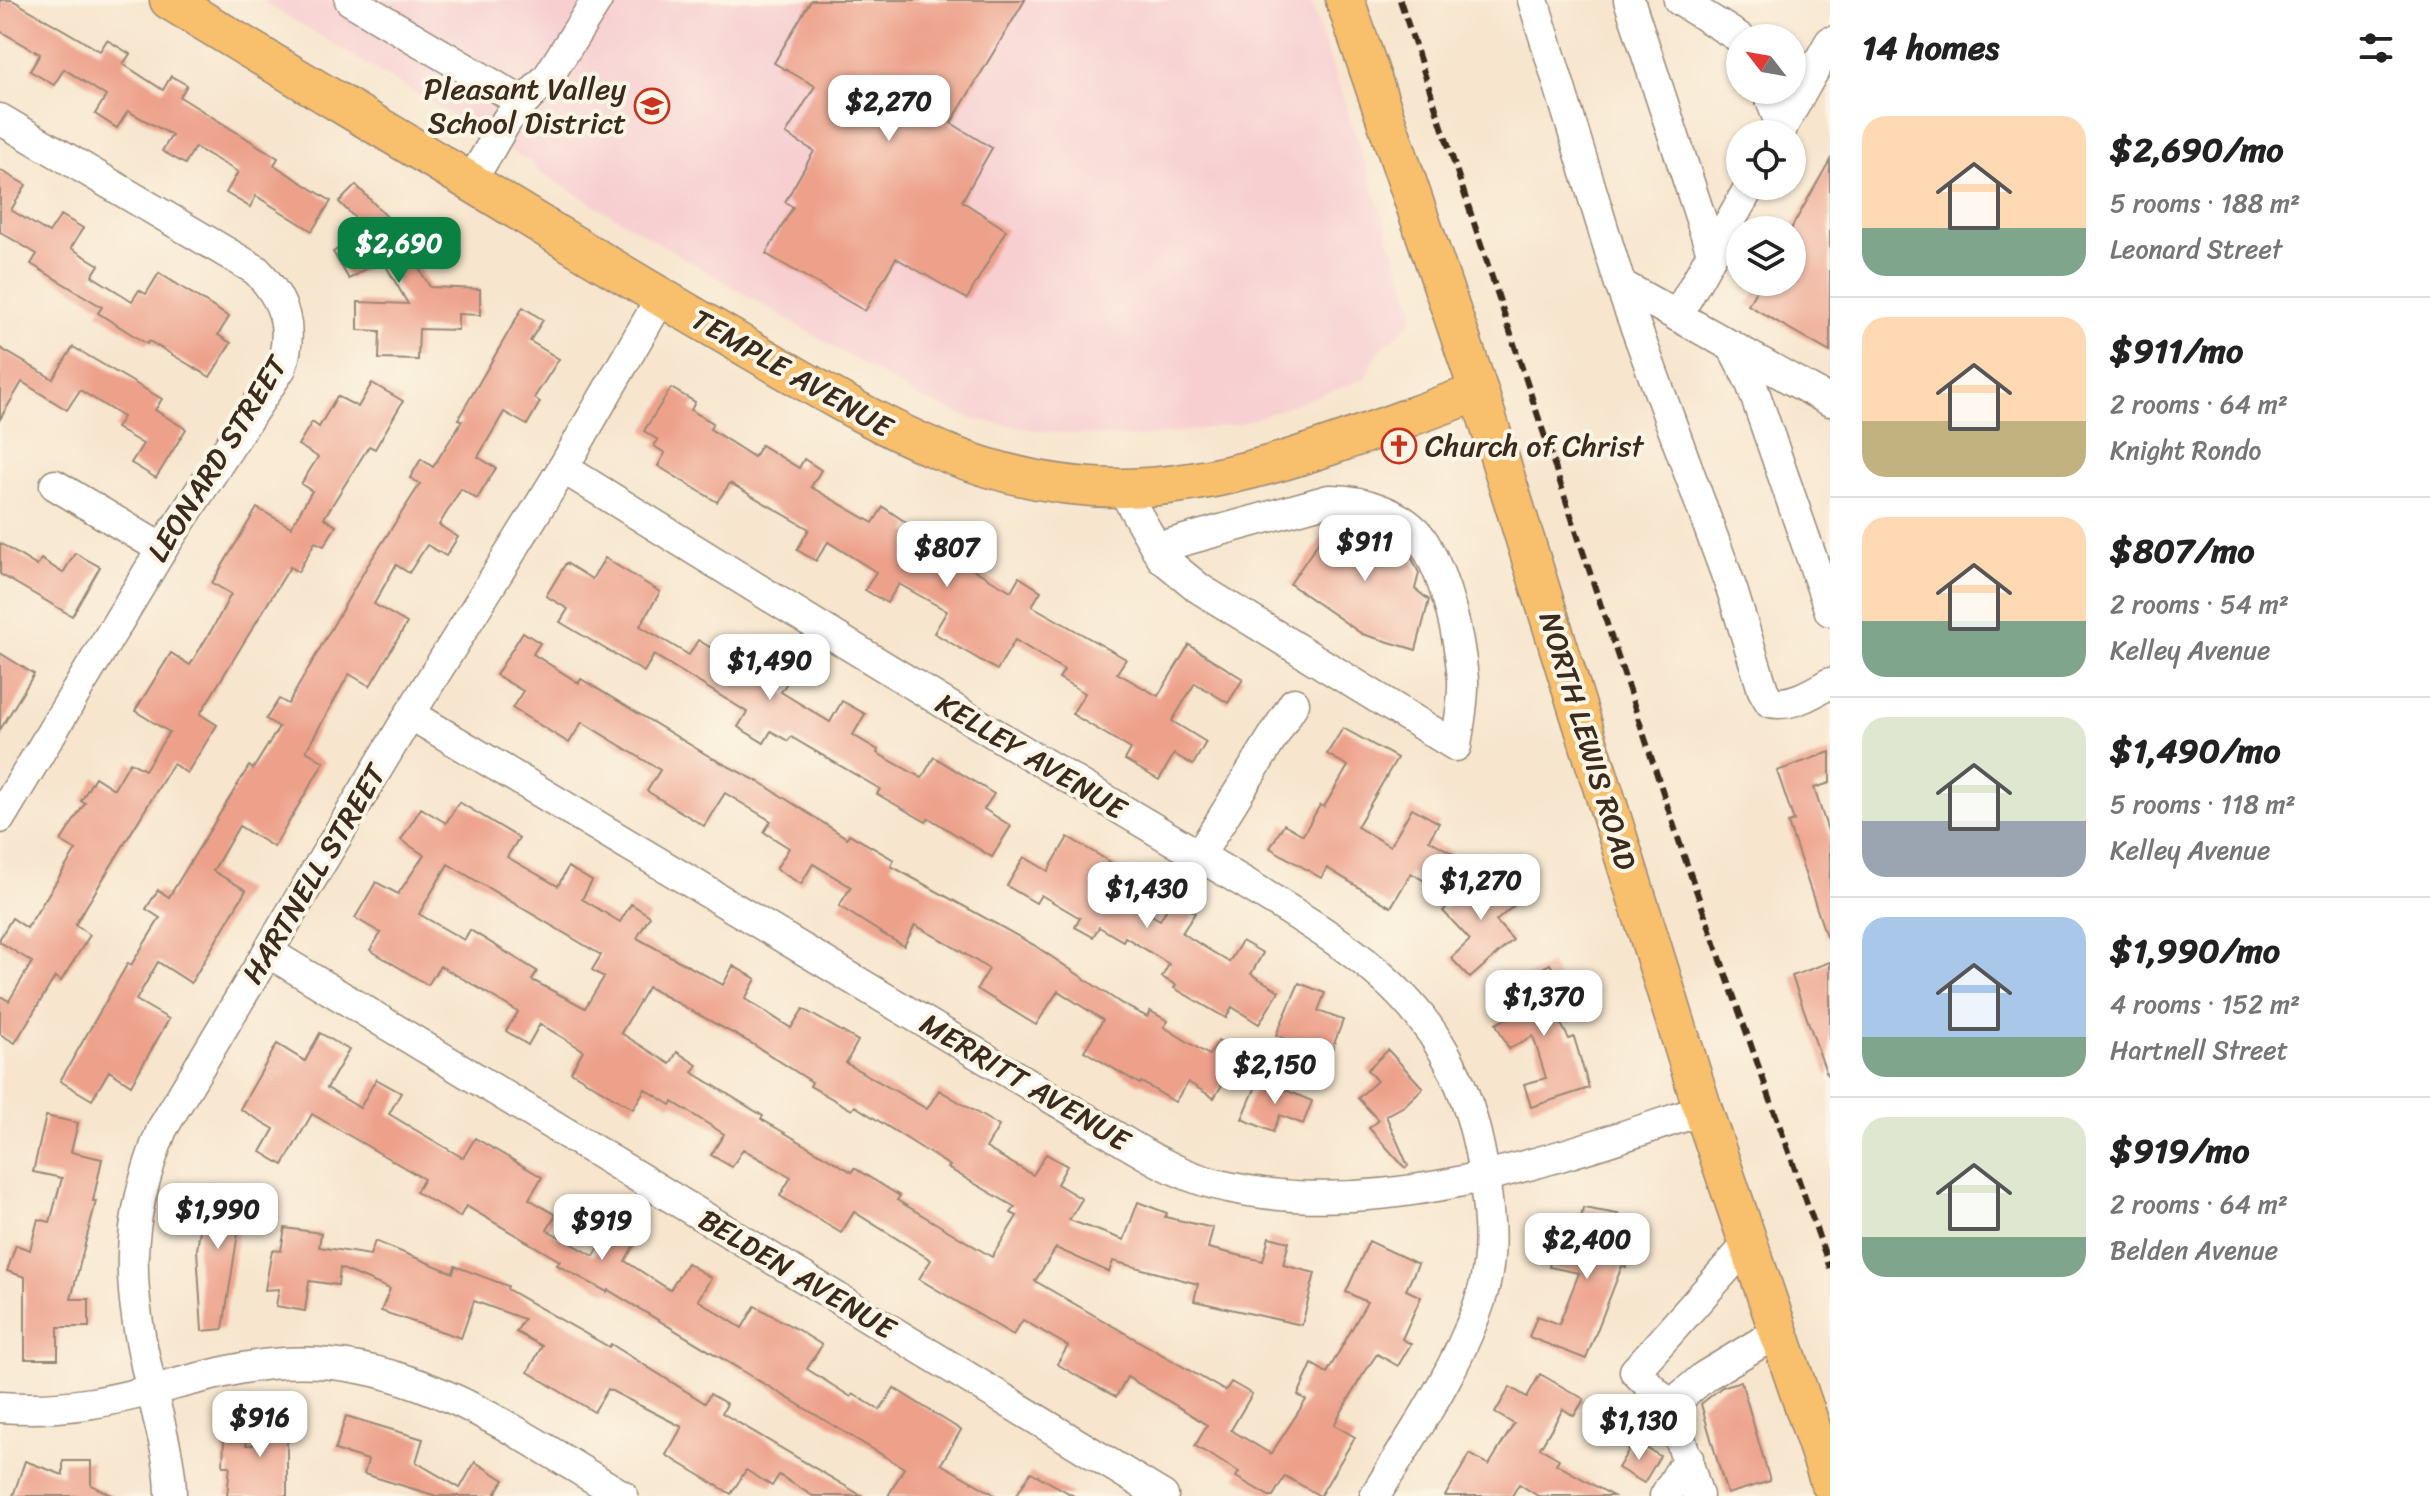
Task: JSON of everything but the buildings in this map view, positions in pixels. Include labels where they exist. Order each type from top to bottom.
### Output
[{"type":"main road","name":"TEMPLE AVENUE","points":[[169,0],[661,298],[866,417],[943,454],[1029,479],[1122,488],[1175,485],[1239,472],[1479,392]]},
{"type":"main road","name":"NORTH LEWIS ROAD","points":[[1345,0],[1479,392],[1703,1110],[1830,1483]]},
{"type":"street","points":[[350,0],[522,102]]},
{"type":"street","points":[[471,181],[507,120],[548,77],[597,0]]},
{"type":"street","points":[[1533,0],[1620,284],[1732,590],[1763,690],[1770,702],[1780,704],[1815,693],[1830,683]]},
{"type":"street","points":[[1629,0],[1712,253]]},
{"type":"street","points":[[1679,0],[1726,29]]},
{"type":"street","points":[[1786,120],[1830,42]]},
{"type":"street","name":"LEONARD STREET","points":[[0,119],[256,270],[282,303],[288,335],[281,368],[162,549],[4,801]]},
{"type":"street","points":[[1677,316],[1742,200]]},
{"type":"street","points":[[1620,284],[1830,401]]},
{"type":"street","name":"HARTNELL STREET","points":[[171,1496],[162,1432],[135,1317],[131,1277],[132,1234],[139,1193],[162,1129],[410,714],[563,468],[661,298]]},
{"type":"street","points":[[1732,346],[1751,383],[1830,611]]},
{"type":"street","name":"KELLEY AVENUE","points":[[563,468],[927,694],[1347,947],[1391,982],[1415,1007],[1439,1041],[1458,1077],[1479,1139],[1490,1228],[1487,1268],[1473,1322],[1435,1397],[1375,1496]]},
{"type":"street","points":[[55,485],[162,549]]},
{"type":"street","points":[[1122,488],[1156,548],[1162,558],[1200,589],[1456,746],[1463,681],[1452,616],[1424,542],[1397,518],[1352,499],[1329,500],[1156,548]]},
{"type":"street","points":[[1199,856],[1294,703]]},
{"type":"street","name":"MERRITT AVENUE","points":[[410,714],[1071,1110],[1192,1177],[1259,1193],[1313,1197],[1443,1184],[1484,1175],[1703,1110]]},
{"type":"street","name":"BELDEN AVENUE","points":[[268,952],[1163,1496]]},
{"type":"street","points":[[1698,1496],[1670,1406],[1635,1371],[1748,1244]]},
{"type":"street","points":[[1670,1406],[1705,1376],[1778,1332]]},
{"type":"street","points":[[0,1407],[73,1408],[152,1393],[193,1379],[248,1367],[303,1360],[352,1365],[404,1378],[463,1401],[623,1496]]},
{"type":"street","points":[[1665,1496],[1688,1458]]},
{"type":"shaded area","points":[[260,0],[1310,0],[1414,309],[1412,322],[1378,352],[1365,379],[1239,424],[1134,438],[1048,432],[973,419],[918,397],[538,171],[530,162]]},
{"type":"railway","points":[[1400,0],[1684,856],[1830,1268]]},
{"type":"place","name":"Pleasant Valley School District","points":[[652,106]]},
{"type":"place","name":"Church of Christ","points":[[1399,446]]}]
